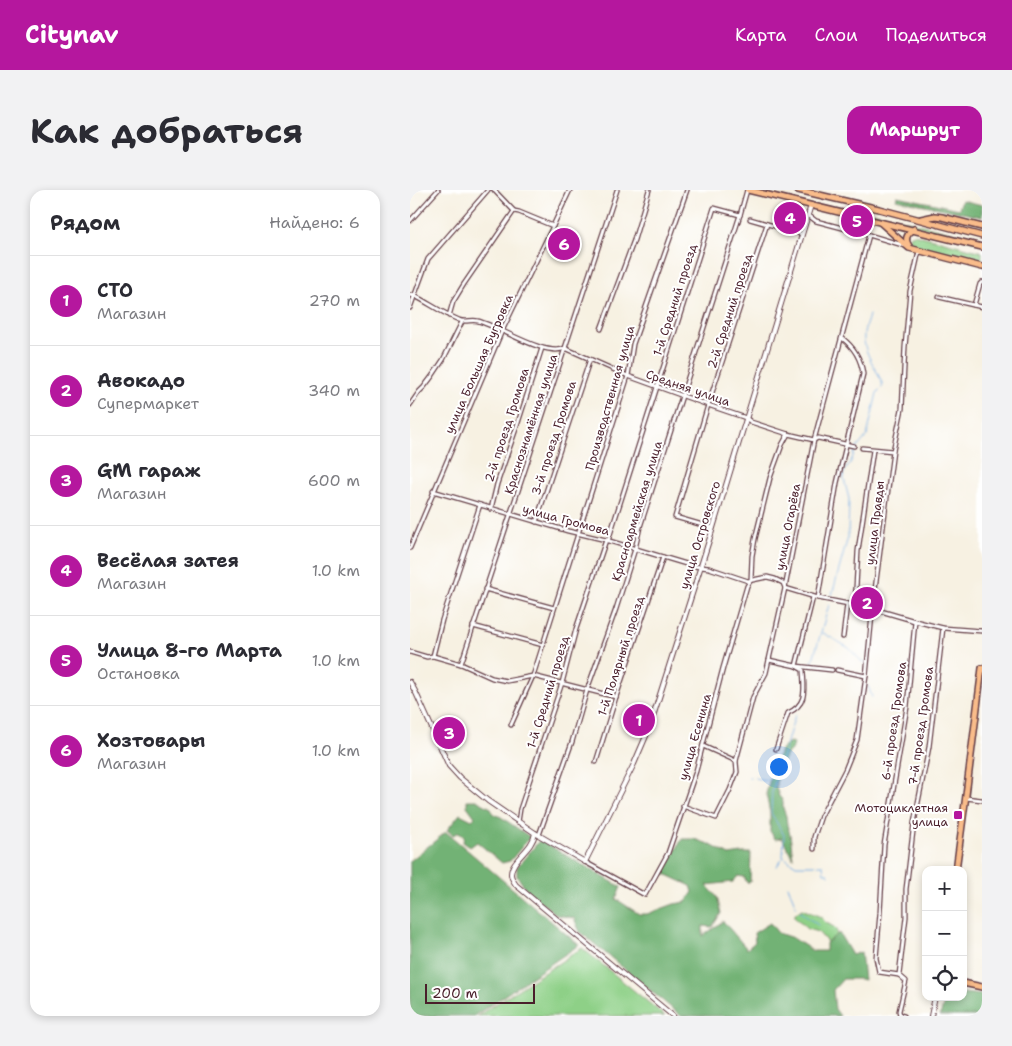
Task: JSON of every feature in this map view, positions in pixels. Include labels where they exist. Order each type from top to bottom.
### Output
[{"type":"main road","points":[[748,190],[982,247]]},
{"type":"main road","points":[[798,190],[982,236]]},
{"type":"main road","points":[[811,205],[814,194]]},
{"type":"main road","points":[[918,219],[935,216],[982,227]]},
{"type":"main road","points":[[879,221],[909,247],[982,267]]},
{"type":"main road","points":[[909,247],[906,236],[914,230]]},
{"type":"main road","points":[[957,866],[981,689],[982,668]]},
{"type":"main road","points":[[967,984],[982,987]]},
{"type":"street","points":[[410,221],[438,190]]},
{"type":"street","points":[[410,308],[428,259],[488,190]]},
{"type":"street","points":[[494,190],[514,212],[519,212],[553,226]]},
{"type":"street","name":"улица Большая Бугровка","points":[[410,548],[502,331],[570,190]]},
{"type":"street","name":"Краснознамённая улица","points":[[461,664],[617,190]]},
{"type":"street","points":[[601,329],[634,240],[649,190]]},
{"type":"street","name":"Производственная улица","points":[[511,725],[533,676],[628,376],[634,344],[686,190]]},
{"type":"street","name":"Красноармейская улица","points":[[539,836],[635,549],[640,527],[748,190]]},
{"type":"street","name":"улица Островского","points":[[585,862],[634,764],[649,729],[701,568],[811,205]]},
{"type":"street","name":"1-й Средний проезд","points":[[518,822],[520,808],[562,683],[576,628],[607,541],[714,208],[740,216]]},
{"type":"street","points":[[449,316],[453,302],[464,284],[514,212]]},
{"type":"street","points":[[808,215],[816,222],[909,247]]},
{"type":"street","points":[[750,219],[802,234]]},
{"type":"street","name":"2-й Средний проезд","points":[[713,528],[675,517],[766,224]]},
{"type":"street","name":"улица Огарёва","points":[[683,806],[716,818],[738,772],[736,761],[753,697],[766,673],[769,660],[814,440],[869,235]]},
{"type":"street","name":"улица Правды","points":[[814,849],[814,837],[821,816],[845,770],[857,740],[893,451],[902,409],[910,291],[920,250]]},
{"type":"street","points":[[974,305],[982,282]]},
{"type":"street","name":"Средняя улица","points":[[410,295],[462,322],[477,320],[542,348],[561,350],[565,348],[628,376],[746,418],[751,422],[788,434],[854,446]]},
{"type":"street","points":[[939,297],[982,307]]},
{"type":"street","points":[[410,405],[438,368],[462,322]]},
{"type":"street","points":[[818,598],[838,483],[863,374],[860,359],[850,344],[842,338]]},
{"type":"street","name":"2-й проезд Громова","points":[[491,508],[497,484],[542,348]]},
{"type":"street","name":"3-й проезд Громова","points":[[536,522],[590,359]]},
{"type":"street","name":"улица Есенина","points":[[585,862],[645,895],[668,853],[703,746],[726,658],[747,586],[751,580],[755,539],[770,478],[788,434]]},
{"type":"street","points":[[862,448],[893,451]]},
{"type":"street","points":[[855,606],[858,551],[873,450]]},
{"type":"street","name":"улица Громова","points":[[433,490],[480,506],[701,568],[709,568],[748,581],[771,578],[783,583],[785,588],[813,597],[874,609],[943,628],[982,631]]},
{"type":"street","points":[[433,656],[442,620],[480,506]]},
{"type":"street","name":"1-й Полярный проезд","points":[[596,762],[663,557]]},
{"type":"street","points":[[485,589],[554,608]]},
{"type":"street","points":[[796,666],[813,597]]},
{"type":"street","points":[[843,637],[846,604]]},
{"type":"street","name":"6-й проезд Громова","points":[[899,975],[879,972],[876,958],[884,845],[907,707],[915,621]]},
{"type":"street","points":[[474,626],[543,645]]},
{"type":"street","name":"7-й проезд Громова","points":[[904,1016],[900,1015],[899,1011],[906,981],[899,975],[906,917],[906,889],[914,823],[929,747],[943,628]]},
{"type":"street","points":[[410,652],[461,664],[492,678],[507,681],[533,676],[616,697]]},
{"type":"street","points":[[769,660],[796,666],[832,670]]},
{"type":"street","points":[[776,749],[788,713],[802,702],[803,670],[796,666]]},
{"type":"street","points":[[837,670],[866,676]]},
{"type":"street","points":[[410,682],[450,766],[460,778],[488,801],[534,833],[585,862]]},
{"type":"street","points":[[703,746],[736,761]]},
{"type":"street","points":[[966,798],[982,800]]},
{"type":"street","points":[[534,833],[532,843],[513,866],[511,876],[516,886],[672,1016]]},
{"type":"street","points":[[931,1016],[934,1001]]},
{"type":"green space","points":[[897,196],[959,209],[962,200],[982,205],[982,217],[896,199]]},
{"type":"green space","points":[[856,208],[982,240],[982,243],[856,211]]},
{"type":"green space","points":[[914,234],[982,252],[982,263],[911,244],[908,239]]},
{"type":"green space","points":[[790,742],[794,743],[793,748],[786,755],[776,782],[776,788],[783,801],[793,858],[782,838],[775,839],[770,831],[770,813],[766,794],[780,751]]},
{"type":"green space","points":[[467,800],[476,800],[491,808],[493,814],[501,817],[530,837],[510,861],[502,863],[477,842],[470,847],[463,842],[464,836],[459,832],[453,835],[447,830],[460,814],[472,820],[475,817],[467,806]]},
{"type":"green space","points":[[446,832],[579,945],[474,1016],[410,1016],[410,861]]},
{"type":"green space","points":[[682,839],[694,839],[709,844],[729,855],[751,853],[750,882],[747,883],[744,877],[738,876],[733,882],[707,885],[717,897],[721,913],[712,927],[703,926],[703,936],[723,921],[747,949],[755,942],[754,933],[770,923],[778,933],[793,938],[813,951],[826,951],[826,943],[839,933],[852,955],[861,952],[864,980],[843,979],[833,990],[835,1009],[840,1016],[681,1016],[580,932],[574,918],[557,915],[528,892],[517,876],[517,867],[540,840],[621,887],[616,899],[639,914],[647,914],[674,904],[686,902],[693,892],[691,886],[663,873]]},
{"type":"green space","points":[[802,909],[821,917],[832,926],[837,931],[836,937],[828,943],[818,932],[807,929],[794,917]]},
{"type":"green space","points":[[582,948],[665,1016],[477,1016]]},
{"type":"green space","points":[[967,993],[982,995],[982,1016],[940,1016],[945,1001],[967,1001]]},
{"type":"waterway","points":[[832,595],[848,537],[849,499],[843,475],[856,449],[867,436],[877,393],[883,386],[865,347],[864,332],[869,315]]},
{"type":"waterway","points":[[812,663],[829,605]]},
{"type":"waterway","points":[[823,633],[849,648],[861,661],[867,663]]},
{"type":"waterway","points":[[868,686],[872,697]]},
{"type":"waterway","points":[[795,715],[772,792],[771,813],[784,835],[783,857],[796,865],[815,865]]},
{"type":"waterway","points":[[755,778],[765,780],[777,775]]},
{"type":"waterway","points":[[777,866],[782,859]]},
{"type":"waterway","points":[[818,865],[823,865],[824,873],[829,875]]},
{"type":"waterway","points":[[788,886],[796,906]]},
{"type":"waterway","points":[[800,912],[818,925]]},
{"type":"place","name":"Весёлая затея","points":[[790,218]]},
{"type":"place","name":"Улица 8-го Марта","points":[[857,221]]},
{"type":"place","name":"Хозтовары","points":[[564,244]]},
{"type":"place","name":"Авокадо","points":[[867,603]]},
{"type":"place","name":"СТО","points":[[639,720]]},
{"type":"place","name":"GM гараж","points":[[449,733]]},
{"type":"place","name":"Мотоциклетная улица","points":[[958,815]]}]
